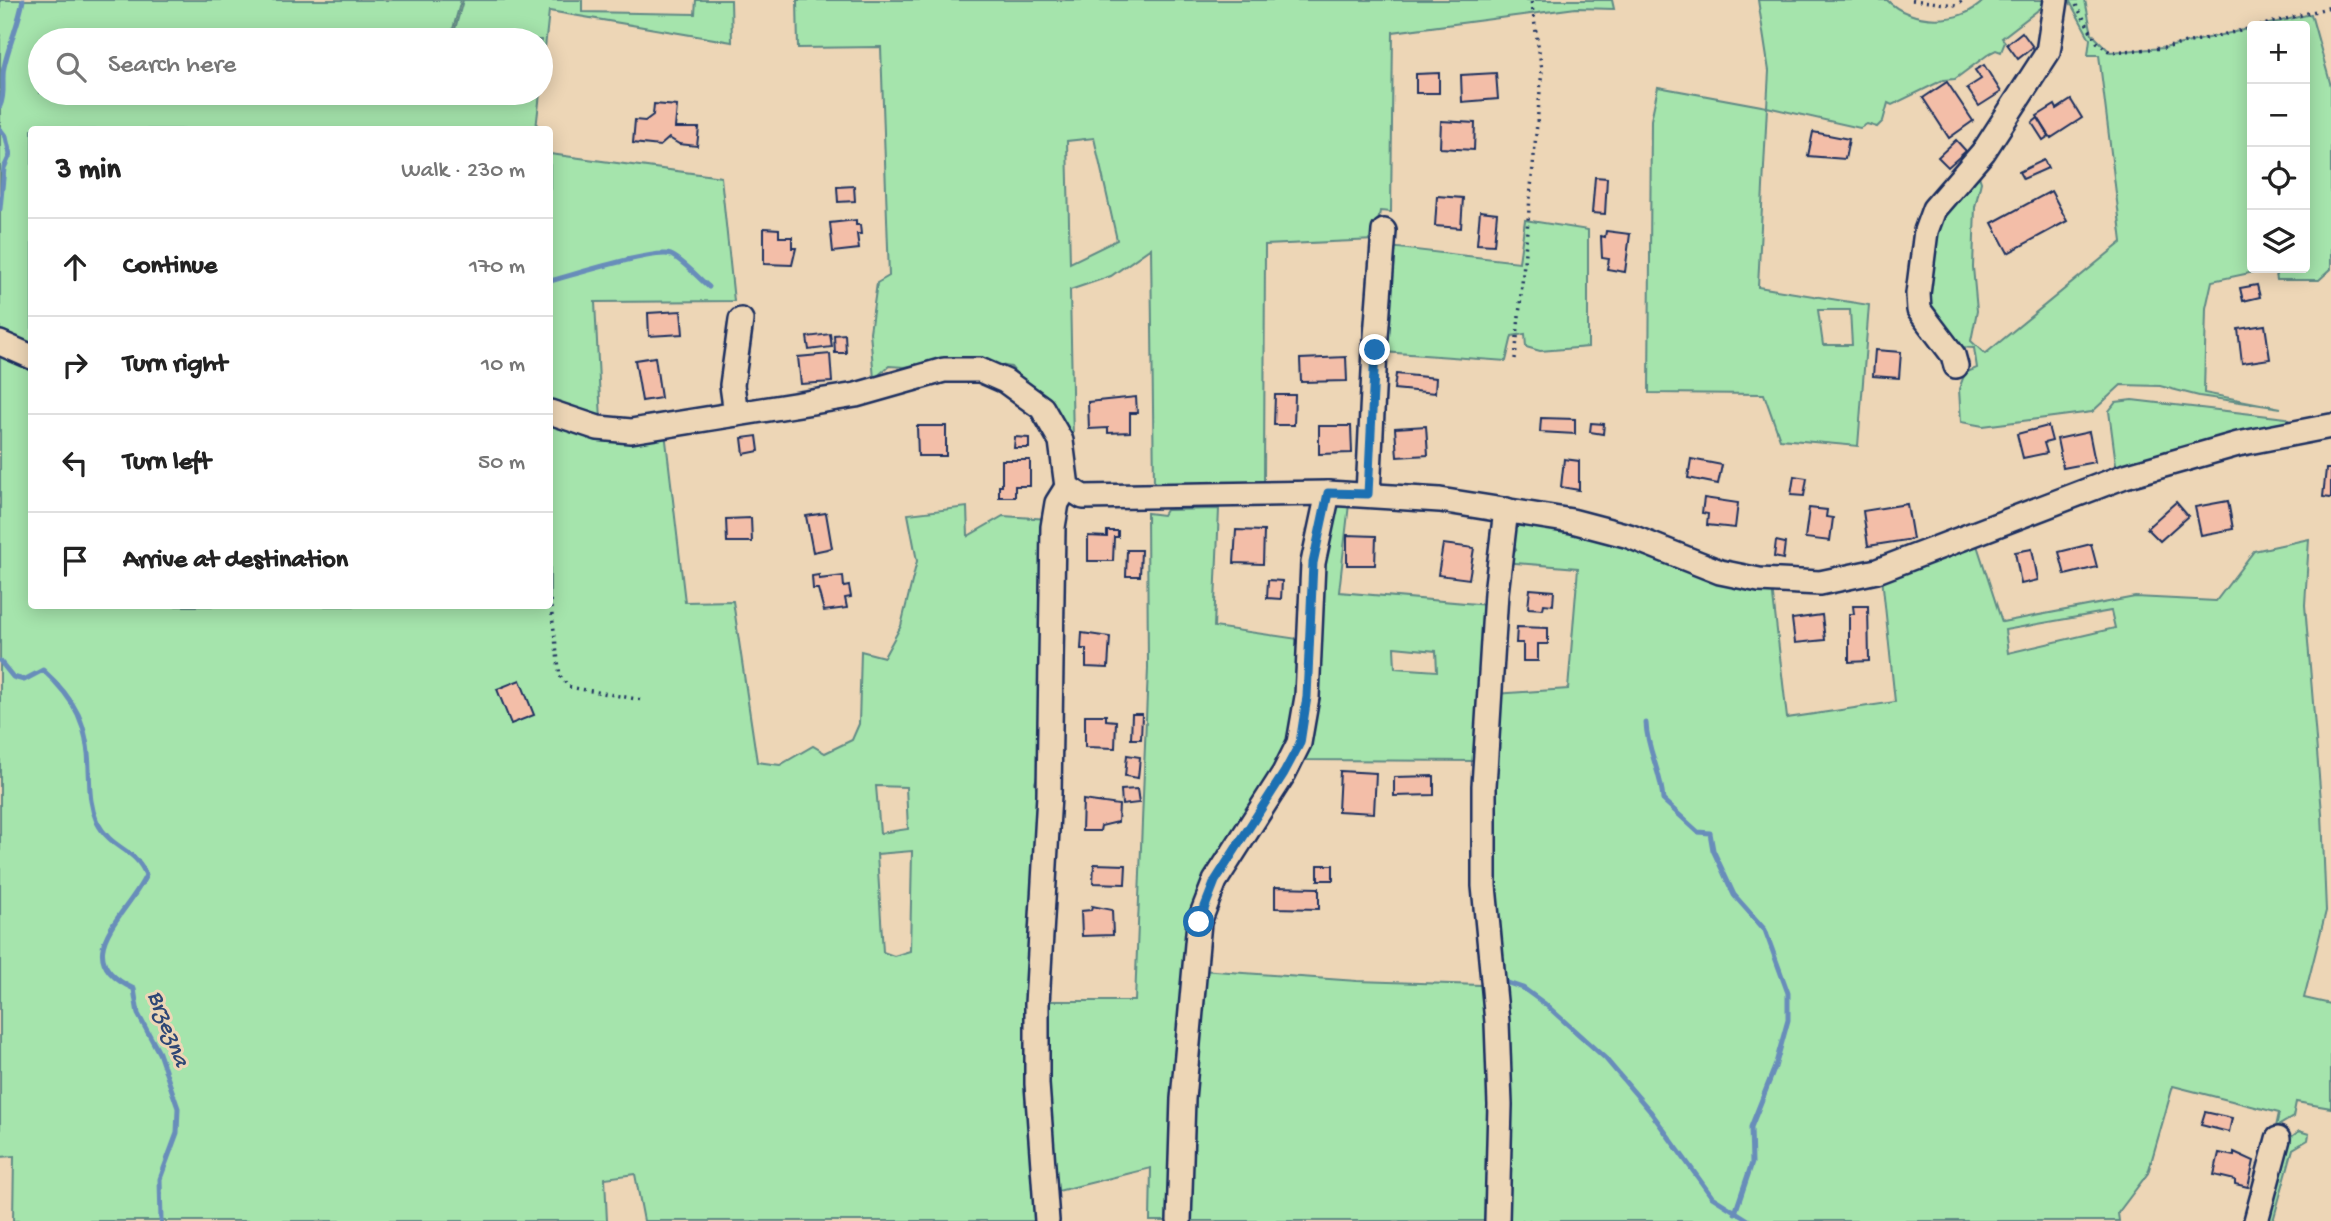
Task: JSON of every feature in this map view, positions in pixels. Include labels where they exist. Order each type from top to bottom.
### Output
[{"type":"street","points":[[1956,366],[1953,355],[1919,310],[1918,294],[1926,231],[1934,209],[1984,151],[2048,52],[2056,0]]},
{"type":"street","points":[[1368,494],[1384,231]]},
{"type":"street","points":[[736,414],[732,385],[741,320]]},
{"type":"street","points":[[0,343],[28,355]]},
{"type":"street","points":[[553,413],[598,428],[631,431],[856,395],[944,370],[980,370],[1005,381],[1042,408],[1061,441],[1068,487],[1057,503],[1054,527],[1049,795],[1037,1003],[1037,1084],[1047,1221]]},
{"type":"street","points":[[1068,487],[1083,497],[1368,494],[1506,510],[1572,521],[1629,536],[1720,572],[1759,580],[1820,583],[1877,571],[2126,476],[2238,444],[2331,426]]},
{"type":"street","points":[[1179,1221],[1183,1099],[1199,922],[1215,881],[1284,773],[1300,743],[1307,697],[1313,563],[1328,493]]},
{"type":"street","points":[[1497,1221],[1500,1105],[1497,1022],[1484,886],[1484,786],[1496,593],[1506,510]]},
{"type":"street","points":[[2256,1221],[2278,1139]]},
{"type":"path","points":[[1515,359],[1542,70],[1531,0]]},
{"type":"path","points":[[1912,0],[1956,5],[1962,0]]},
{"type":"path","points":[[2073,0],[2098,42],[2110,52],[2164,48],[2247,29]]},
{"type":"path","points":[[2279,21],[2331,8]]},
{"type":"path","points":[[551,609],[560,676],[569,687],[642,700]]},
{"type":"green space","points":[[0,0],[461,0],[453,28],[28,28],[28,105],[539,105],[536,126],[28,126],[28,609],[553,609],[553,419],[665,432],[685,602],[733,601],[757,762],[780,765],[813,746],[825,753],[852,740],[859,724],[861,651],[884,657],[901,626],[917,561],[908,514],[967,507],[968,536],[1003,516],[1048,519],[1039,770],[1035,783],[1039,798],[1041,1221],[644,1221],[635,1174],[605,1178],[607,1221],[13,1221],[14,1156],[0,1157]],"holes":[[[876,786],[906,787],[908,829],[880,833]],[[912,851],[910,951],[894,956],[883,952],[877,854]]]},
{"type":"green space","points":[[463,0],[582,0],[582,12],[695,14],[696,0],[731,0],[732,42],[549,11],[547,28],[455,28]]},
{"type":"green space","points":[[797,0],[1612,0],[1614,9],[1576,8],[1393,32],[1391,212],[1380,211],[1375,240],[1265,245],[1264,483],[1154,485],[1151,248],[1111,276],[1070,290],[1073,441],[1043,399],[1030,390],[1011,367],[950,357],[905,367],[889,366],[874,379],[870,332],[877,283],[889,276],[881,47],[798,48]],"holes":[[[1094,138],[1117,240],[1070,263],[1067,141]]]},
{"type":"green space","points":[[1758,0],[1887,0],[1909,14],[1936,19],[1962,14],[1984,0],[2051,0],[2002,38],[2005,42],[2001,52],[1996,50],[1990,53],[1955,79],[1943,80],[1892,105],[1888,103],[1883,121],[1877,127],[1867,124],[1860,128],[1767,107],[1769,71]]},
{"type":"green space","points":[[2069,0],[2085,0],[2092,34],[2110,52],[2164,48],[2247,29],[2247,273],[2250,273],[2212,281],[2206,308],[2204,393],[2281,408],[2199,396],[2160,386],[2121,385],[2092,412],[1983,426],[1961,422],[1959,389],[1965,373],[1977,368],[1974,348],[1960,347],[1925,309],[1929,229],[1976,167],[1981,182],[1975,207],[1973,267],[1977,311],[1971,341],[1985,354],[2122,242],[2099,55],[2088,55],[2090,39]]},
{"type":"green space","points":[[2311,14],[2331,86],[2331,269],[2319,280],[2277,280],[2276,273],[2310,273],[2310,21],[2281,21]]},
{"type":"green space","points":[[1658,87],[1767,107],[1758,287],[1869,305],[1858,446],[1780,439],[1764,394],[1649,393],[1651,120]],"holes":[[[1818,310],[1850,310],[1852,345],[1823,345]]]},
{"type":"green space","points":[[553,154],[721,177],[734,301],[595,302],[601,420],[553,404]]},
{"type":"green space","points":[[1525,220],[1588,230],[1588,347],[1540,351],[1526,347],[1525,334],[1512,336],[1506,361],[1383,352],[1390,247],[1519,262]]},
{"type":"green space","points":[[2132,400],[2286,418],[2293,424],[2166,451],[2111,472],[2116,464],[2109,411],[2116,402]]},
{"type":"green space","points":[[1349,504],[1339,592],[1488,605],[1477,761],[1302,760],[1319,578],[1335,507]],"holes":[[[1394,647],[1436,651],[1437,671],[1395,668]]]},
{"type":"green space","points":[[1219,509],[1214,627],[1305,640],[1297,738],[1203,893],[1174,1221],[1150,1221],[1151,1168],[1050,1193],[1045,1001],[1135,1001],[1148,668],[1147,513],[1163,515],[1166,510]]},
{"type":"green space","points":[[1517,523],[1593,535],[1772,587],[1787,718],[1895,702],[1882,577],[1975,539],[2002,622],[2135,597],[2216,601],[2254,551],[2309,539],[2305,605],[2322,813],[2326,911],[2304,998],[2331,1004],[2331,1108],[2296,1102],[2293,1117],[2276,1127],[2279,1113],[2173,1086],[2148,1173],[2118,1213],[2119,1221],[1505,1221],[1494,918],[1495,694],[1568,689],[1578,568],[1503,562],[1504,553],[1516,550],[1510,537]],"holes":[[[2111,611],[2115,628],[2008,653],[2005,630]]]},
{"type":"green space","points":[[1200,970],[1357,981],[1481,985],[1491,1055],[1489,1221],[1188,1221]]},
{"type":"green space","points":[[2299,1131],[2309,1134],[2308,1140],[2293,1149],[2273,1221],[2262,1221],[2282,1144]]},
{"type":"building","points":[[2022,32],[2033,47],[2018,59],[2007,44]]},
{"type":"building","points":[[1984,65],[2001,92],[1979,106],[1967,88],[1981,79],[1975,70]]},
{"type":"building","points":[[1439,73],[1439,93],[1416,93],[1416,74]]},
{"type":"building","points":[[1496,73],[1498,99],[1462,102],[1461,75]]},
{"type":"building","points":[[1947,82],[1973,121],[1949,138],[1923,98]]},
{"type":"building","points":[[2071,100],[2082,118],[2051,138],[2037,116],[2055,105],[2057,109]]},
{"type":"building","points":[[654,104],[677,106],[675,128],[699,128],[697,146],[679,144],[669,138],[660,146],[633,143],[635,120],[645,121],[653,115]]},
{"type":"building","points":[[2038,118],[2049,136],[2043,140],[2032,123]]},
{"type":"building","points":[[1441,121],[1475,123],[1474,150],[1440,148]]},
{"type":"building","points":[[1813,132],[1849,139],[1845,159],[1808,156]]},
{"type":"building","points":[[1956,140],[1966,151],[1948,167],[1938,157]]},
{"type":"building","points":[[2044,160],[2048,168],[2023,179],[2019,172]]},
{"type":"building","points":[[1595,177],[1607,178],[1605,214],[1592,213]]},
{"type":"building","points":[[854,186],[855,201],[838,202],[837,187]]},
{"type":"building","points":[[2051,191],[2067,221],[2008,253],[1992,223]]},
{"type":"building","points":[[1437,196],[1463,198],[1461,228],[1435,226]]},
{"type":"building","points":[[1480,211],[1497,213],[1494,245],[1477,244]]},
{"type":"building","points":[[856,220],[861,234],[857,234],[859,249],[833,252],[830,223]]},
{"type":"building","points":[[764,228],[779,229],[779,237],[792,237],[792,248],[796,248],[792,265],[764,264]]},
{"type":"building","points":[[1606,231],[1630,234],[1625,272],[1607,269],[1609,259],[1602,258],[1601,236],[1605,237]]},
{"type":"building","points":[[2257,285],[2260,297],[2243,301],[2240,288]]},
{"type":"building","points":[[681,311],[683,334],[649,336],[648,313]]},
{"type":"building","points":[[2265,325],[2270,359],[2242,363],[2238,329]]},
{"type":"building","points":[[830,334],[832,347],[809,350],[807,337]]},
{"type":"building","points":[[845,334],[846,353],[835,353],[834,335]]},
{"type":"building","points":[[1875,350],[1901,352],[1899,378],[1873,376]]},
{"type":"building","points":[[830,354],[832,382],[801,384],[798,357]]},
{"type":"building","points":[[655,357],[661,398],[642,401],[635,360]]},
{"type":"building","points":[[1346,357],[1347,381],[1301,382],[1300,359]]},
{"type":"building","points":[[1396,374],[1436,378],[1435,393],[1394,389]]},
{"type":"building","points":[[1275,395],[1295,395],[1294,425],[1274,425]]},
{"type":"building","points":[[1136,397],[1137,413],[1130,413],[1130,432],[1108,433],[1108,428],[1089,429],[1088,402]]},
{"type":"building","points":[[1541,418],[1575,419],[1575,434],[1540,432]]},
{"type":"building","points":[[1591,423],[1604,424],[1603,434],[1590,432]]},
{"type":"building","points":[[917,426],[946,426],[946,456],[918,456]]},
{"type":"building","points":[[1319,426],[1351,426],[1352,453],[1319,454]]},
{"type":"building","points":[[1426,426],[1428,455],[1397,457],[1395,428]]},
{"type":"building","points":[[2048,426],[2052,441],[2044,443],[2047,453],[2023,458],[2017,434]]},
{"type":"building","points":[[2089,432],[2095,462],[2063,468],[2057,439]]},
{"type":"building","points":[[757,436],[759,451],[744,454],[742,438]]},
{"type":"building","points":[[1015,437],[1029,438],[1029,448],[1014,448]]},
{"type":"building","points":[[1564,459],[1579,461],[1579,490],[1561,487]]},
{"type":"building","points":[[1691,459],[1722,465],[1718,484],[1688,478]]},
{"type":"building","points":[[1002,460],[1030,460],[1030,486],[1015,486],[1015,497],[999,497],[999,486],[1002,486]]},
{"type":"building","points":[[2326,469],[2331,469],[2331,498],[2323,497]]},
{"type":"building","points":[[1794,476],[1807,478],[1804,496],[1791,495]]},
{"type":"building","points":[[1704,498],[1738,503],[1735,528],[1707,525],[1708,514],[1702,513]]},
{"type":"building","points":[[2228,501],[2233,529],[2201,535],[2195,507]]},
{"type":"building","points":[[2176,502],[2188,516],[2160,541],[2147,528]]},
{"type":"building","points":[[1907,504],[1913,539],[1868,546],[1863,511]]},
{"type":"building","points":[[1809,508],[1827,510],[1826,517],[1833,518],[1830,541],[1805,538]]},
{"type":"building","points":[[826,513],[832,548],[813,552],[806,516]]},
{"type":"building","points":[[751,518],[752,542],[727,542],[726,519]]},
{"type":"building","points":[[1236,530],[1264,531],[1263,564],[1234,563]]},
{"type":"building","points":[[1107,531],[1118,531],[1118,537],[1114,537],[1113,561],[1088,561],[1088,536],[1107,537]]},
{"type":"building","points":[[1347,535],[1376,536],[1375,565],[1347,565]]},
{"type":"building","points":[[1776,541],[1785,543],[1783,559],[1774,557]]},
{"type":"building","points":[[1443,544],[1474,548],[1469,579],[1438,575]]},
{"type":"building","points":[[2091,544],[2097,567],[2065,575],[2059,552]]},
{"type":"building","points":[[2032,549],[2038,580],[2021,584],[2015,552]]},
{"type":"building","points":[[1127,550],[1141,550],[1140,576],[1126,576]]},
{"type":"building","points":[[819,575],[819,579],[843,576],[844,587],[849,586],[851,597],[845,598],[847,608],[824,611],[818,589],[813,589],[812,576]]},
{"type":"building","points":[[1268,580],[1282,581],[1281,599],[1267,598]]},
{"type":"building","points":[[1530,589],[1554,591],[1553,605],[1544,604],[1543,609],[1528,608]]},
{"type":"building","points":[[1853,606],[1868,606],[1869,661],[1849,662],[1849,614],[1854,614]]},
{"type":"building","points":[[1822,615],[1825,640],[1795,643],[1792,619]]},
{"type":"building","points":[[1517,627],[1548,628],[1548,644],[1538,644],[1538,661],[1523,661],[1523,643],[1516,643]]},
{"type":"building","points":[[1082,633],[1110,637],[1108,668],[1086,667],[1086,649],[1081,649]]},
{"type":"building","points":[[520,680],[534,715],[511,724],[497,689]]},
{"type":"building","points":[[1132,714],[1142,714],[1141,739],[1131,739]]},
{"type":"building","points":[[1085,715],[1106,715],[1106,720],[1116,721],[1115,748],[1085,747]]},
{"type":"building","points":[[1127,755],[1140,757],[1138,778],[1125,776]]},
{"type":"building","points":[[1340,771],[1376,773],[1374,813],[1338,811]]},
{"type":"building","points":[[1434,776],[1434,795],[1394,796],[1394,777]]},
{"type":"building","points":[[1137,789],[1139,803],[1122,805],[1121,790]]},
{"type":"building","points":[[1083,800],[1119,805],[1118,822],[1101,826],[1100,831],[1082,831]]},
{"type":"building","points":[[1094,864],[1126,865],[1125,884],[1093,883]]},
{"type":"building","points":[[1318,865],[1333,865],[1333,880],[1318,880]]},
{"type":"building","points":[[1275,887],[1319,888],[1319,909],[1275,908]]},
{"type":"building","points":[[1092,906],[1112,910],[1113,935],[1082,936],[1081,911],[1091,910]]},
{"type":"building","points":[[2205,1112],[2232,1118],[2229,1132],[2201,1125]]},
{"type":"building","points":[[2234,1152],[2254,1161],[2248,1187],[2235,1184],[2235,1180],[2214,1175],[2219,1153],[2234,1156]]},
{"type":"waterway","name":"Brzezna","points":[[0,106],[4,67],[23,0]]},
{"type":"waterway","name":"Brzezna","points":[[0,129],[6,137],[10,155],[4,168],[0,209]]},
{"type":"waterway","points":[[553,280],[632,259],[663,254],[681,261],[709,287]]},
{"type":"waterway","name":"Brzezna","points":[[0,661],[13,677],[24,680],[43,670],[72,703],[86,739],[91,802],[97,822],[109,839],[136,859],[146,875],[107,935],[103,949],[104,963],[114,977],[134,989],[138,1014],[159,1053],[178,1108],[177,1133],[160,1179],[161,1221]]},
{"type":"waterway","points":[[1646,723],[1663,800],[1698,832],[1710,833],[1713,850],[1734,895],[1765,930],[1788,993],[1788,1020],[1775,1067],[1751,1127],[1752,1163],[1735,1213]]},
{"type":"waterway","points":[[1502,981],[1523,988],[1545,1004],[1605,1058],[1650,1111],[1712,1197],[1750,1221]]},
{"type":"route","points":[[1199,922],[1215,881],[1263,808],[1300,743],[1307,697],[1313,563],[1328,493],[1368,494],[1375,350]]}]
